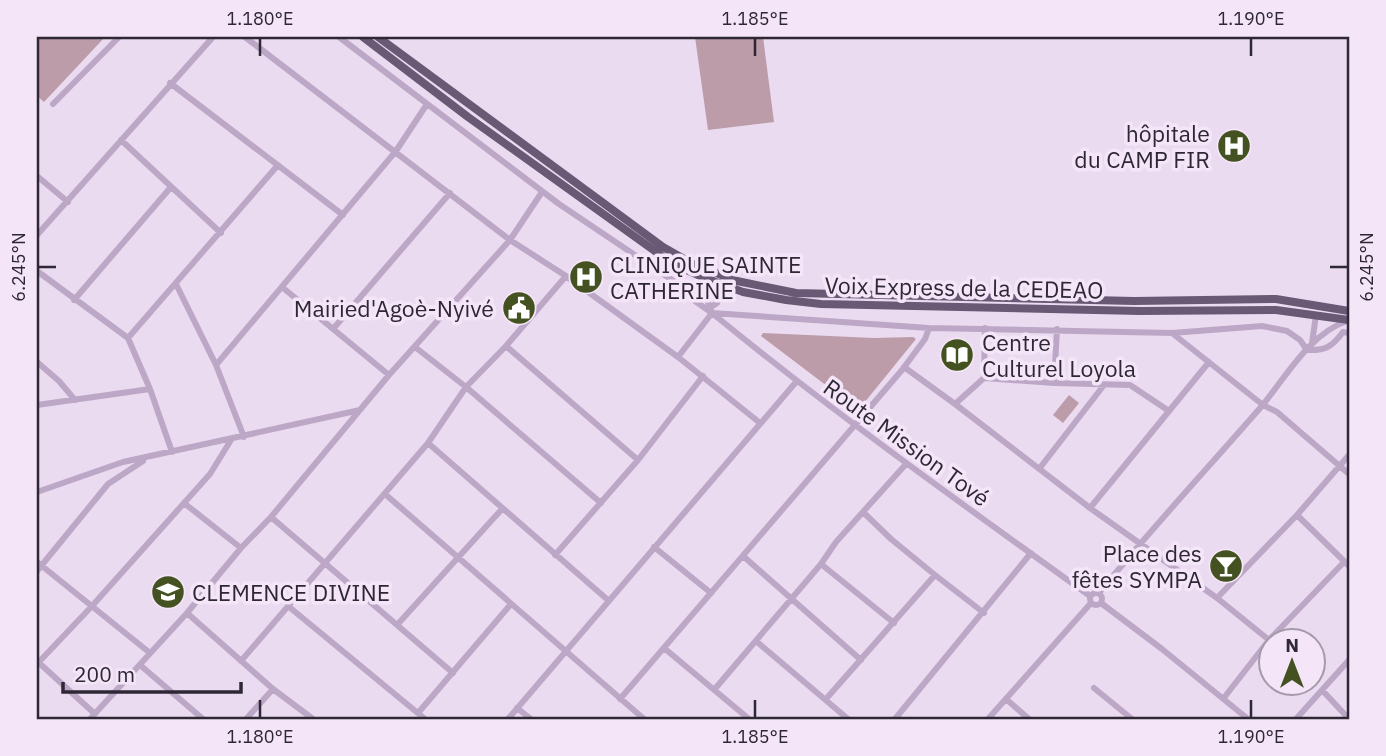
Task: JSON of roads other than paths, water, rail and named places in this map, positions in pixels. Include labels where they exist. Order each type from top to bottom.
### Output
[{"type":"main road","points":[[363,37],[663,247],[707,274],[796,293],[1134,301],[1276,299],[1336,314],[1349,312]]},
{"type":"main road","points":[[378,37],[508,139]]},
{"type":"main road","name":"Voix Express de la CEDEAO","points":[[707,274],[723,286],[768,297],[821,304],[1140,311],[1276,310],[1316,315],[1336,314],[1349,320]]},
{"type":"main road","points":[[1276,299],[1276,310]]},
{"type":"street","points":[[53,104],[119,37]]},
{"type":"street","points":[[37,235],[213,37]]},
{"type":"street","points":[[245,37],[396,150],[510,240],[566,276],[678,357],[761,423]]},
{"type":"street","name":"Route Mission Tové","points":[[338,37],[542,192],[678,284],[695,302],[712,310],[796,382],[1091,599]]},
{"type":"street","points":[[170,83],[343,215]]},
{"type":"street","points":[[216,365],[396,150],[427,104]]},
{"type":"street","points":[[121,140],[221,233]]},
{"type":"street","points":[[128,338],[278,165]]},
{"type":"street","points":[[37,176],[68,202]]},
{"type":"street","points":[[74,300],[171,187]]},
{"type":"street","points":[[333,329],[450,192]]},
{"type":"street","points":[[231,440],[223,456],[184,503],[92,606],[37,662],[92,717],[187,613],[389,375],[510,240],[542,192]]},
{"type":"street","points":[[37,271],[128,338],[150,389],[172,452]]},
{"type":"street","points":[[707,274],[708,302],[712,310]]},
{"type":"street","points":[[241,661],[428,443],[466,387],[506,346],[566,276]]},
{"type":"street","points":[[176,284],[216,365],[244,437]]},
{"type":"street","points":[[678,357],[717,303],[723,286]]},
{"type":"street","points":[[282,287],[389,375]]},
{"type":"street","points":[[712,310],[929,328],[1172,333],[1262,326],[1275,327],[1294,335],[1307,350]]},
{"type":"street","points":[[1312,343],[1316,315]]},
{"type":"street","points":[[988,719],[1094,593],[1099,593],[1263,405],[1312,343],[1337,324],[1349,320]]},
{"type":"street","points":[[620,698],[904,368],[925,339],[929,328]]},
{"type":"street","points":[[984,378],[985,328]]},
{"type":"street","points":[[1054,383],[1057,329]]},
{"type":"street","points":[[1307,350],[1328,349],[1343,332],[1349,333]]},
{"type":"street","points":[[1172,333],[1263,405],[1277,412],[1349,474]]},
{"type":"street","points":[[506,346],[638,460]]},
{"type":"street","points":[[415,347],[466,387],[601,503]]},
{"type":"street","points":[[37,362],[75,401]]},
{"type":"street","points":[[1090,508],[1209,362]]},
{"type":"street","points":[[904,368],[1256,630]]},
{"type":"street","points":[[555,555],[638,460],[703,376]]},
{"type":"street","points":[[955,404],[984,378],[1130,385],[1169,411]]},
{"type":"street","points":[[508,719],[796,382]]},
{"type":"street","points":[[1039,468],[1104,385]]},
{"type":"street","points":[[37,405],[150,389]]},
{"type":"street","points":[[37,492],[110,467],[362,410]]},
{"type":"street","points":[[428,443],[608,601]]},
{"type":"street","points":[[1217,598],[1297,515],[1349,455]]},
{"type":"street","points":[[148,458],[114,479],[38,566],[150,653]]},
{"type":"street","points":[[714,690],[792,600],[836,541],[906,464]]},
{"type":"street","points":[[110,467],[114,472],[114,479]]},
{"type":"street","points":[[385,494],[644,719]]},
{"type":"street","points":[[184,503],[241,548]]},
{"type":"street","points":[[397,625],[502,509]]},
{"type":"street","points":[[864,513],[891,539],[984,612]]},
{"type":"street","points":[[1283,626],[1347,564],[1297,515]]},
{"type":"street","points":[[271,517],[453,673]]},
{"type":"street","points":[[654,547],[711,593]]},
{"type":"street","points":[[895,719],[1031,553]]},
{"type":"street","points":[[743,556],[861,660]]},
{"type":"street","points":[[821,564],[894,623]]},
{"type":"street","points":[[826,699],[935,575]]},
{"type":"street","points":[[1099,593],[1102,597],[1101,603]]},
{"type":"street","points":[[1091,599],[1095,605],[1101,603]]},
{"type":"street","points":[[1101,603],[1248,719]]},
{"type":"street","points":[[418,713],[511,604]]},
{"type":"street","points":[[288,606],[425,719]]},
{"type":"street","points":[[187,613],[273,689],[313,719]]},
{"type":"street","points":[[756,641],[848,719]]},
{"type":"street","points":[[664,648],[749,719]]},
{"type":"street","points":[[1223,699],[1256,657]]},
{"type":"street","points":[[1326,686],[1349,660]]},
{"type":"street","points":[[140,665],[193,716],[202,719]]},
{"type":"street","points":[[1094,688],[1131,719]]},
{"type":"street","points":[[246,719],[273,689]]},
{"type":"street","points":[[1326,694],[1349,719]]},
{"type":"street","points":[[1296,719],[1317,696]]},
{"type":"street","points":[[1006,699],[1029,719]]},
{"type":"street","points":[[517,708],[531,719]]},
{"type":"place","name":"hôpitale du CAMP FIR","points":[[1234,146]]},
{"type":"place","name":"CLINIQUE SAINTE CATHERINE","points":[[586,277]]},
{"type":"place","name":"Mairied'Agoè-Nyivé","points":[[519,308]]},
{"type":"place","name":"Centre Culturel Loyola","points":[[957,355]]},
{"type":"place","name":"Place des fêtes SYMPA","points":[[1226,566]]},
{"type":"place","name":"CLEMENCE DIVINE","points":[[168,592]]}]
